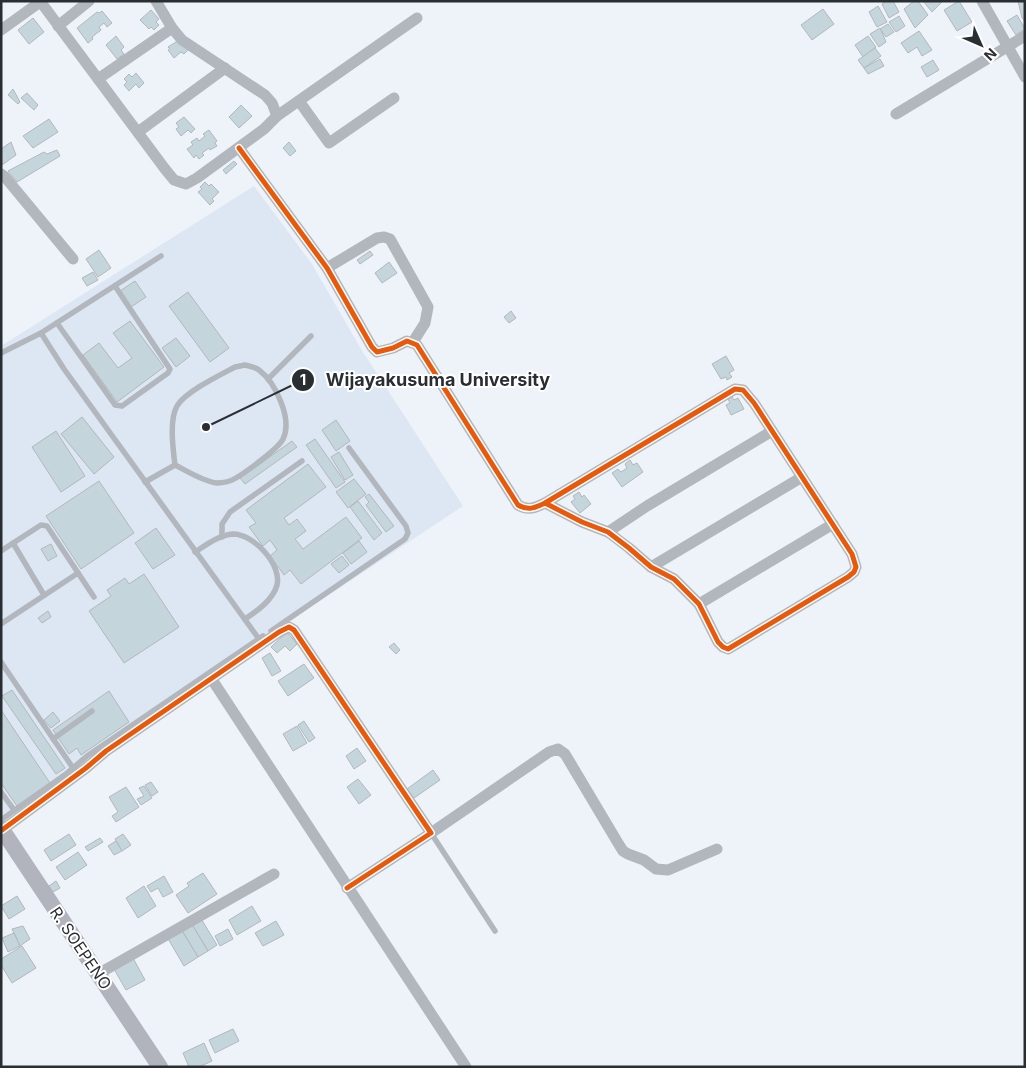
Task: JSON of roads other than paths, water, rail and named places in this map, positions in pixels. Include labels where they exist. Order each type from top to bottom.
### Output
[{"type":"street","points":[[58,26],[89,1]]},
{"type":"street","points":[[156,1],[172,28],[182,40],[265,95],[272,104],[277,116]]},
{"type":"street","points":[[982,1],[1025,77]]},
{"type":"street","points":[[1,30],[40,2],[174,180],[186,184],[239,148],[299,100],[417,18]]},
{"type":"street","points":[[98,80],[172,28]]},
{"type":"street","points":[[896,114],[1025,36]]},
{"type":"street","points":[[138,132],[225,68]]},
{"type":"street","points":[[299,100],[329,143],[394,98]]},
{"type":"street","points":[[239,148],[327,268],[372,347],[377,352],[407,341],[417,345],[518,505],[524,509],[534,508],[735,389],[743,390],[749,396],[833,524],[852,554],[856,567],[854,572],[728,649],[718,642],[699,604],[674,579],[652,567],[608,532],[582,522],[545,502]]},
{"type":"street","points":[[1,174],[73,259]]},
{"type":"street","points":[[327,268],[377,238],[384,237],[390,239],[428,307],[425,322],[413,342]]},
{"type":"street","points":[[608,532],[647,506],[772,432]]},
{"type":"street","points":[[652,567],[802,477]]},
{"type":"street","points":[[699,604],[833,524]]},
{"type":"street","points":[[2,826],[210,678],[286,628],[292,628],[431,833]]},
{"type":"street","points":[[210,678],[466,1067]]},
{"type":"street","points":[[347,888],[549,752],[558,749],[565,754],[618,843],[628,854],[644,860],[656,869],[668,870],[718,849]]},
{"type":"street","name":"R. SOEPENO","points":[[2,826],[160,1067]]},
{"type":"street","points":[[98,974],[274,874]]},
{"type":"lane","points":[[1,353],[41,333],[161,256]]},
{"type":"lane","points":[[56,323],[115,405],[122,406],[168,374],[170,369],[115,286]]},
{"type":"lane","points":[[41,333],[64,370],[259,639]]},
{"type":"lane","points":[[268,379],[311,336]]},
{"type":"lane","points":[[245,365],[258,369],[268,379],[282,401],[285,427],[283,439],[268,454],[235,479],[216,483],[175,465],[172,429],[174,413],[184,397],[235,366],[245,365]]},
{"type":"lane","points":[[2,826],[14,810],[95,750],[405,539],[408,533],[406,526],[349,448]]},
{"type":"lane","points":[[222,537],[222,524],[230,512],[302,460]]},
{"type":"lane","points":[[145,482],[175,465]]},
{"type":"lane","points":[[1,551],[42,525],[47,526],[94,597]]},
{"type":"lane","points":[[195,552],[222,537],[236,534],[256,543],[264,550],[277,574],[277,585],[273,594],[245,619]]},
{"type":"lane","points":[[13,544],[44,595]]},
{"type":"lane","points":[[1,624],[78,573]]},
{"type":"lane","points":[[1,662],[73,768]]},
{"type":"lane","points":[[53,739],[92,711]]},
{"type":"lane","points":[[1,792],[14,810]]},
{"type":"lane","points":[[431,833],[495,931]]},
{"type":"place","name":"Wijayakusuma University","points":[[206,427]]}]
